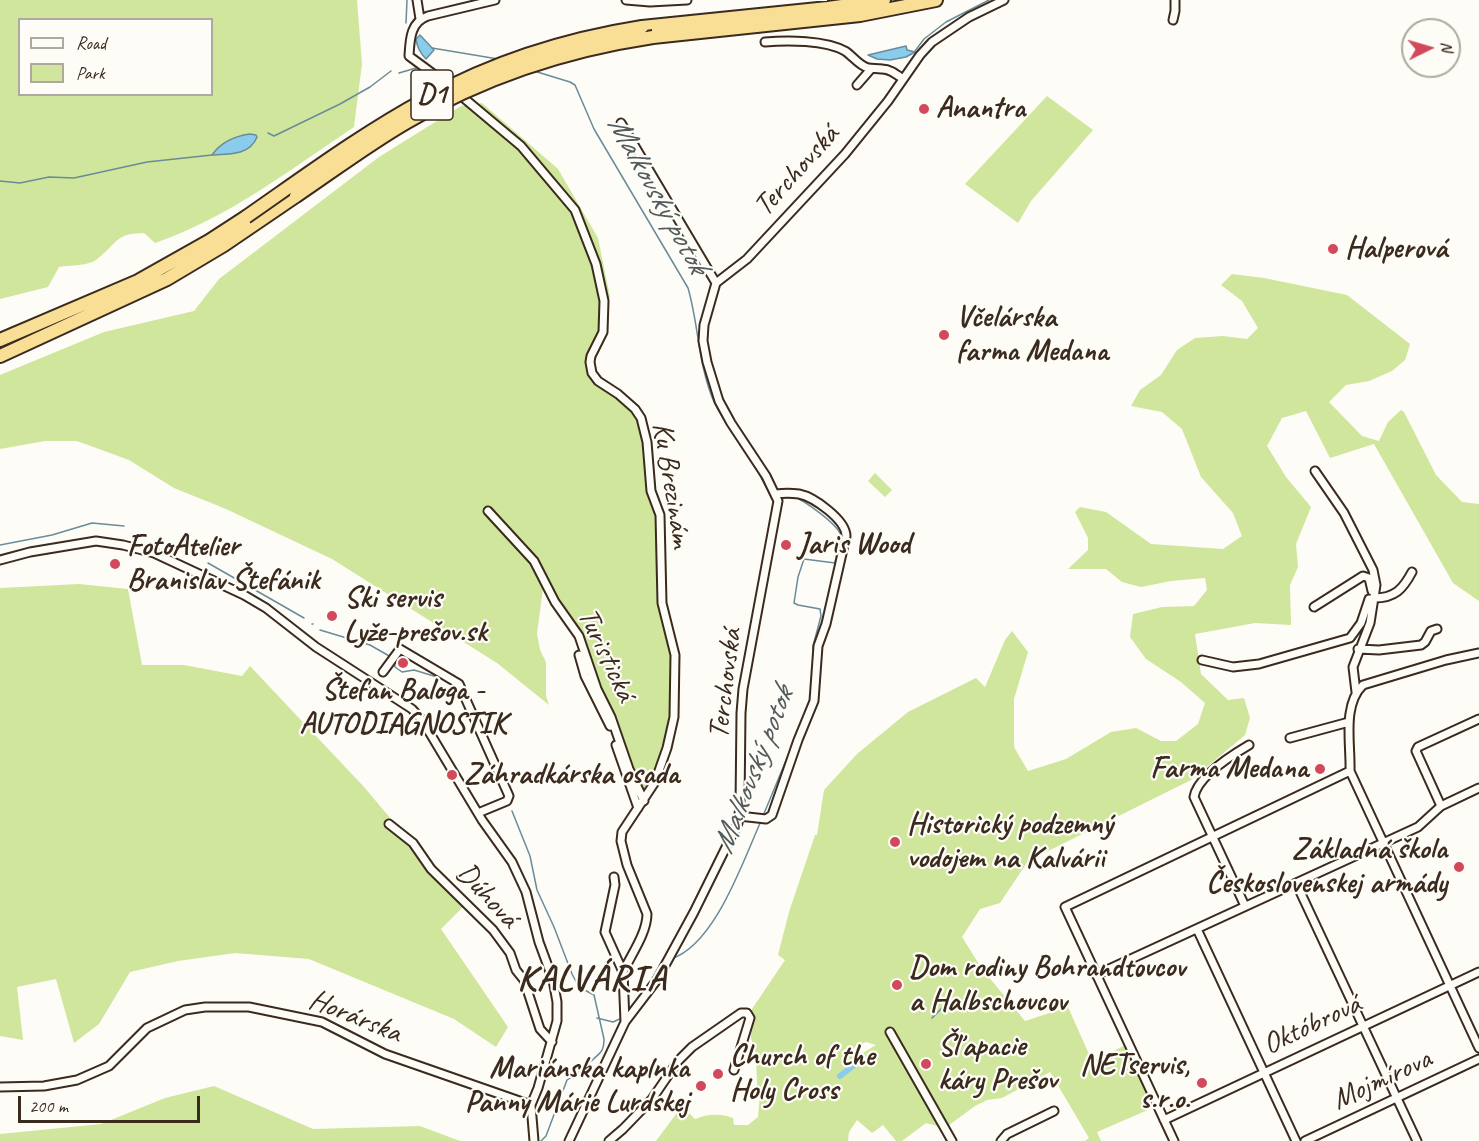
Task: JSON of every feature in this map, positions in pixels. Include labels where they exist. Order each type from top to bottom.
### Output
[{"type":"highway","name":"D1","points":[[0,340],[138,281],[209,241],[370,131],[455,84],[486,70],[549,48],[642,27],[884,0]]},
{"type":"highway","name":"D1","points":[[0,356],[167,279],[224,245],[386,135],[468,90],[502,76],[555,58],[602,46],[653,37],[860,15],[936,0]]},
{"type":"street","points":[[417,0],[420,19],[495,0]]},
{"type":"street","points":[[626,0],[650,2],[687,0]]},
{"type":"street","name":"Terchovská","points":[[716,284],[747,260],[846,154],[932,42],[969,17],[1004,0]]},
{"type":"street","points":[[1173,20],[1175,0]]},
{"type":"street","name":"Ku Brezinám","points":[[420,19],[410,38],[410,56],[441,78],[521,146],[575,210],[596,264],[604,301],[603,332],[590,362],[592,373],[598,381],[635,409],[647,442],[651,491],[660,515],[662,603],[675,656],[674,717],[667,748],[655,782],[622,832],[621,841],[634,884],[646,907],[647,921],[623,972]]},
{"type":"street","points":[[765,42],[792,40],[835,47],[871,69],[884,69],[903,79]]},
{"type":"street","points":[[857,85],[871,69]]},
{"type":"street","points":[[621,123],[716,284],[704,325],[703,341],[706,362],[719,401],[776,497],[799,494],[807,497],[844,524],[846,536],[826,624],[818,646],[814,701],[772,816],[766,819],[739,816]]},
{"type":"street","points":[[1202,660],[1233,667],[1259,664],[1350,638],[1361,623],[1376,585],[1373,570],[1360,540],[1315,471]]},
{"type":"street","name":"Terchovská","points":[[569,1141],[625,1016],[650,992],[666,964],[694,912],[739,816],[743,689],[776,497]]},
{"type":"street","name":"Turistická","points":[[488,511],[534,561],[555,602],[579,636],[597,689],[611,717],[629,769],[644,801]]},
{"type":"street","points":[[0,560],[30,552],[96,541],[123,544],[154,554],[244,595],[266,608],[316,647],[412,709],[422,720],[478,813],[512,862],[526,892],[539,942],[553,980],[557,1002],[557,1021],[531,1105],[534,1141]]},
{"type":"street","points":[[1372,599],[1385,597],[1401,590],[1412,572]]},
{"type":"street","points":[[1314,607],[1363,576],[1366,576],[1371,584],[1370,623],[1358,649],[1353,667],[1359,683],[1349,722],[1350,771],[1479,1048]]},
{"type":"street","points":[[1358,649],[1379,650],[1422,645],[1431,631],[1437,629]]},
{"type":"street","points":[[383,672],[400,649],[459,684],[509,796],[507,801],[478,813]]},
{"type":"street","points":[[1359,683],[1479,653]]},
{"type":"street","name":"Turistická","points":[[579,655],[585,676],[610,724],[639,808]]},
{"type":"street","points":[[1441,806],[1416,751],[1418,747],[1479,719]]},
{"type":"street","points":[[1290,738],[1349,722]]},
{"type":"street","points":[[1245,906],[1194,797],[1197,786],[1224,760],[1249,745]]},
{"type":"street","points":[[1174,1141],[1065,907],[1350,771]]},
{"type":"street","points":[[1096,975],[1418,826],[1441,806],[1479,788]]},
{"type":"street","name":"Dúhová","points":[[389,824],[413,843],[431,869],[493,930],[510,953],[516,970],[524,980],[540,1029],[552,1042]]},
{"type":"street","points":[[614,878],[615,885],[605,932],[623,972],[625,1016]]},
{"type":"street","points":[[1296,883],[1417,1141]]},
{"type":"street","points":[[1197,929],[1296,1141]]},
{"type":"street","name":"Októbrová","points":[[1164,1120],[1450,985],[1478,974]]},
{"type":"street","name":"Horárska","points":[[0,1087],[44,1086],[77,1080],[109,1066],[147,1028],[185,1010],[205,1007],[249,1007],[322,1022],[385,1054],[531,1105]]},
{"type":"street","points":[[609,1141],[623,1130],[652,1099],[678,1061],[692,1047],[741,1012],[747,1013],[750,1018],[734,1070]]},
{"type":"street","points":[[890,1032],[952,1141]]},
{"type":"street","name":"Mojmírova","points":[[1305,1141],[1479,1059]]},
{"type":"street","points":[[517,1100],[533,1093]]},
{"type":"street","points":[[1001,1141],[1007,1134],[1054,1111]]},
{"type":"green space","points":[[0,0],[357,0],[362,64],[354,127],[283,176],[208,220],[155,243],[144,233],[122,237],[93,262],[59,267],[48,287],[0,299]]},
{"type":"green space","points":[[1047,96],[1093,130],[1031,201],[1018,223],[965,184]]},
{"type":"green space","points":[[482,103],[558,169],[598,238],[610,297],[591,372],[636,410],[647,443],[652,489],[658,506],[658,575],[676,677],[673,741],[667,764],[661,781],[644,796],[634,782],[577,636],[543,588],[537,634],[540,650],[546,662],[546,696],[549,705],[497,663],[332,559],[226,509],[174,488],[129,460],[77,441],[45,441],[0,449],[0,375],[104,332],[194,311],[219,279],[379,157],[461,106]]},
{"type":"green space","points":[[1232,274],[1264,278],[1347,295],[1410,344],[1405,360],[1392,371],[1369,381],[1346,385],[1329,402],[1362,436],[1379,441],[1388,422],[1401,410],[1404,412],[1436,475],[1462,502],[1479,504],[1479,601],[1453,583],[1374,444],[1330,458],[1306,411],[1282,418],[1267,446],[1286,477],[1311,507],[1296,544],[1298,567],[1290,585],[1291,625],[1255,623],[1195,634],[1201,674],[1228,700],[1244,698],[1250,718],[1245,735],[1191,780],[1028,861],[1000,903],[980,909],[962,937],[982,969],[1025,1021],[1068,1007],[1092,1061],[1128,1044],[1157,1106],[1097,1132],[1101,1141],[1085,1141],[1089,1138],[1050,1072],[1002,1098],[987,1100],[975,1106],[945,1128],[926,1123],[902,1141],[896,1141],[883,1125],[872,1133],[857,1120],[849,1132],[848,1141],[656,1141],[682,1106],[695,1119],[709,1115],[723,1115],[733,1118],[734,1125],[748,1125],[758,1117],[760,1094],[757,1084],[756,1056],[751,1038],[752,1009],[785,960],[778,955],[789,912],[815,835],[817,835],[824,790],[857,754],[908,712],[976,678],[985,687],[1005,640],[1012,631],[1028,652],[1014,699],[1014,747],[1028,771],[1066,759],[1111,732],[1136,728],[1161,741],[1176,741],[1198,724],[1205,703],[1181,682],[1146,659],[1130,637],[1133,614],[1162,607],[1194,606],[1207,590],[1205,578],[1141,587],[1122,582],[1106,569],[1068,569],[1088,550],[1088,538],[1075,512],[1080,507],[1106,512],[1151,544],[1223,549],[1242,536],[1233,513],[1201,477],[1182,429],[1162,412],[1131,406],[1140,390],[1161,375],[1177,350],[1195,338],[1223,336],[1247,339],[1258,328],[1242,301],[1221,285]],"holes":[[[866,1042],[876,1045],[856,1057],[851,1051]]]},
{"type":"green space","points":[[875,473],[892,490],[885,497],[868,481]]},
{"type":"green space","points":[[79,584],[128,589],[142,665],[184,665],[242,676],[250,666],[364,787],[412,844],[442,885],[466,904],[441,929],[508,1027],[496,1047],[454,1019],[309,959],[235,953],[178,961],[130,972],[99,1024],[74,1043],[56,979],[17,987],[23,1040],[0,1036],[0,588]]},
{"type":"green space","points":[[214,1086],[313,1129],[420,1126],[460,1141],[0,1141],[0,1134],[101,1124],[165,1098]]},
{"type":"water","points":[[420,35],[434,50],[426,59],[417,45],[416,39]]},
{"type":"water","points":[[906,46],[907,50],[915,52],[906,57],[890,60],[877,59],[868,55]]},
{"type":"water","points":[[250,134],[257,137],[250,147],[232,154],[212,155],[229,140]]},
{"type":"waterway","points":[[406,23],[407,0]]},
{"type":"waterway","points":[[915,51],[924,39],[946,22],[989,0]]},
{"type":"waterway","name":"Malkovský potok","points":[[432,48],[498,59]]},
{"type":"waterway","points":[[399,73],[416,68]]},
{"type":"waterway","points":[[268,133],[274,136],[340,104],[370,87],[391,71]]},
{"type":"waterway","name":"Malkovský potok","points":[[534,71],[575,85],[594,129],[688,288],[705,374],[714,402],[774,499]]},
{"type":"waterway","points":[[0,181],[20,183],[49,177],[74,178],[147,162],[212,155]]},
{"type":"waterway","name":"Malkovský potok","points":[[793,496],[820,513],[841,535],[835,563],[804,559],[798,577],[794,603],[820,609],[821,616],[813,646],[813,670]]},
{"type":"waterway","points":[[0,545],[52,535],[92,523],[124,526]]},
{"type":"waterway","points":[[208,563],[304,618]]},
{"type":"waterway","points":[[320,630],[370,645],[391,657]]},
{"type":"waterway","points":[[394,661],[395,667],[402,672],[414,670],[447,680]]},
{"type":"waterway","name":"Malkovský potok","points":[[802,722],[811,696]]},
{"type":"waterway","points":[[466,707],[504,793]]},
{"type":"waterway","name":"Malkovský potok","points":[[763,816],[794,741]]},
{"type":"waterway","points":[[512,811],[530,856],[537,890],[572,974],[579,987],[594,995],[604,1039],[600,1052],[567,1080],[546,1136],[541,1141]]},
{"type":"waterway","name":"Malkovský potok","points":[[671,959],[687,951],[714,920],[736,879],[761,821]]},
{"type":"waterway","name":"Malkovský potok","points":[[640,996],[664,961]]},
{"type":"waterway","points":[[932,1018],[947,1003]]},
{"type":"waterway","name":"Malkovský potok","points":[[597,1018],[613,1022],[622,1018]]},
{"type":"waterway","points":[[840,1076],[858,1062]]},
{"type":"place","name":"Anantra","points":[[924,109]]},
{"type":"place","name":"Halperová","points":[[1333,249]]},
{"type":"place","name":"Včelárska farma Medana","points":[[944,335]]},
{"type":"place","name":"Jaris Wood","points":[[786,545]]},
{"type":"place","name":"FotoAtelier Branislav Štefánik","points":[[115,564]]},
{"type":"place","name":"Ski servis Lyže-prešov.sk","points":[[332,616]]},
{"type":"place","name":"Štefan Baloga - AUTODIAGNOSTIK","points":[[403,663]]},
{"type":"place","name":"Farma Medana","points":[[1320,769]]},
{"type":"place","name":"Záhradkárska osada","points":[[452,775]]},
{"type":"place","name":"Historický podzemný vodojem na Kalvárii","points":[[895,842]]},
{"type":"place","name":"Základná škola Československej armády","points":[[1459,867]]},
{"type":"place","name":"Dom rodiny Bohrandtovcov a Halbschovcov","points":[[897,985]]},
{"type":"place","name":"Šľapacie káry Prešov","points":[[926,1064]]},
{"type":"place","name":"Church of the Holy Cross","points":[[718,1074]]},
{"type":"place","name":"NETservis, s.r.o.","points":[[1202,1083]]},
{"type":"place","name":"Mariánska kaplnka Panny Márie Lurdskej","points":[[701,1086]]},
{"type":"district","name":"KALVÁRIA","points":[[592,981]]}]
